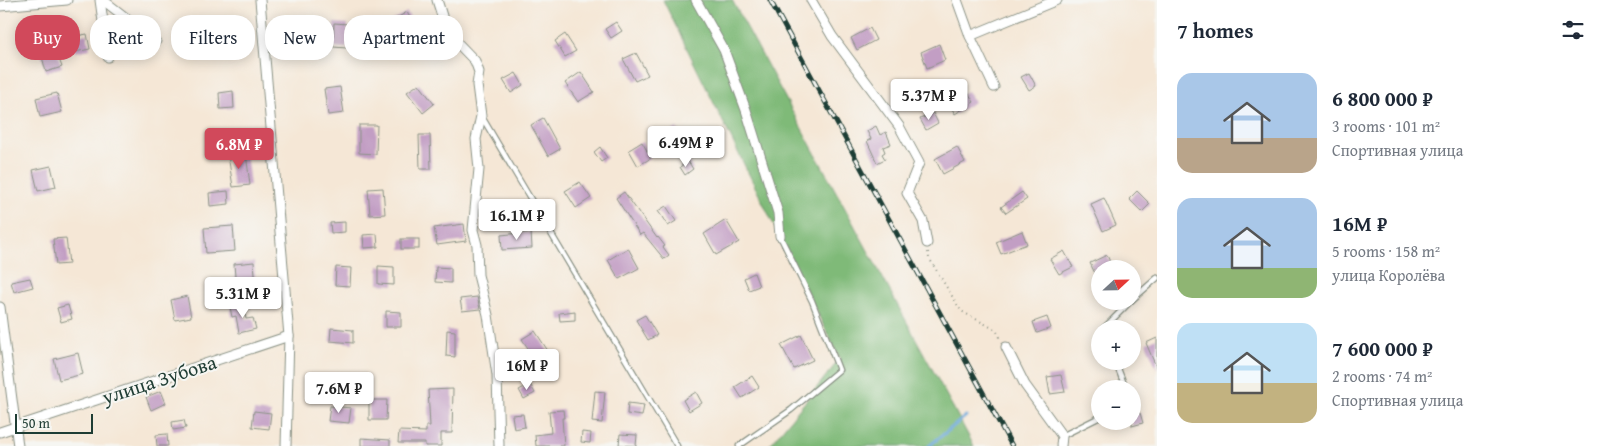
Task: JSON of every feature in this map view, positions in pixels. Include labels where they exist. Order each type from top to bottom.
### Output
[{"type":"street","points":[[0,6],[67,0]]},
{"type":"street","points":[[101,0],[121,15]]},
{"type":"street","points":[[101,0],[103,15]]},
{"type":"street","points":[[260,0],[289,336],[286,446]]},
{"type":"street","points":[[438,0],[448,32],[475,61],[479,72],[477,85],[481,116],[476,139],[479,169],[474,230],[478,275],[488,315],[497,375],[499,446]]},
{"type":"street","points":[[696,0],[724,50],[743,101],[778,213],[780,236]]},
{"type":"street","points":[[810,0],[832,36],[899,126],[919,163],[907,193],[923,221],[927,243]]},
{"type":"street","points":[[957,0],[970,36],[994,86]]},
{"type":"street","points":[[970,36],[1057,0]]},
{"type":"street","points":[[0,307],[18,446]]},
{"type":"street","name":"улица Зубова","points":[[0,432],[289,336]]},
{"type":"street","points":[[1006,347],[1025,385],[1062,436],[1062,446]]},
{"type":"lane","points":[[481,116],[677,446]]},
{"type":"lane","points":[[739,446],[791,410],[839,370],[812,301],[780,236]]},
{"type":"lane","points":[[1141,293],[1157,278]]},
{"type":"lane","points":[[1112,320],[1123,310]]},
{"type":"lane","points":[[1062,436],[1091,422]]},
{"type":"path","points":[[927,243],[929,258],[961,311],[996,330],[1006,347]]},
{"type":"green space","points":[[663,0],[732,0],[974,446],[769,446],[840,359]]},
{"type":"building","points":[[616,22],[622,31],[611,38],[605,29]]},
{"type":"building","points":[[334,23],[344,24],[344,48],[334,47]]},
{"type":"building","points":[[870,28],[876,40],[857,50],[851,38]]},
{"type":"building","points":[[87,34],[90,49],[80,51],[80,35]]},
{"type":"building","points":[[565,34],[576,51],[565,57],[555,41]]},
{"type":"building","points":[[939,44],[945,60],[927,68],[921,52]]},
{"type":"building","points":[[636,53],[648,75],[635,81],[623,59]]},
{"type":"building","points":[[43,60],[59,60],[62,67],[46,72]]},
{"type":"building","points":[[581,72],[594,92],[578,102],[565,83]]},
{"type":"building","points":[[516,73],[523,85],[511,93],[503,80]]},
{"type":"building","points":[[1029,73],[1036,86],[1029,90],[1021,77]]},
{"type":"building","points":[[419,84],[434,104],[423,113],[407,92]]},
{"type":"building","points":[[340,87],[344,113],[328,115],[324,89]]},
{"type":"building","points":[[233,91],[234,108],[220,109],[219,93]]},
{"type":"building","points":[[967,91],[974,102],[955,114],[948,102]]},
{"type":"building","points":[[57,93],[62,112],[40,117],[36,98]]},
{"type":"building","points":[[933,113],[938,123],[926,130],[920,119]]},
{"type":"building","points":[[543,118],[560,149],[548,156],[531,125]]},
{"type":"building","points":[[359,125],[377,125],[376,154],[359,153]]},
{"type":"building","points":[[876,126],[880,135],[886,132],[891,144],[883,147],[885,152],[882,154],[885,159],[877,163],[867,141],[871,139],[867,131]]},
{"type":"building","points":[[677,128],[684,141],[671,149],[663,136]]},
{"type":"building","points":[[419,135],[430,135],[431,169],[420,169]]},
{"type":"building","points":[[642,142],[651,158],[638,166],[629,150]]},
{"type":"building","points":[[600,147],[607,158],[601,162],[594,152]]},
{"type":"building","points":[[957,147],[965,162],[943,174],[935,159]]},
{"type":"building","points":[[246,153],[250,185],[233,187],[228,155]]},
{"type":"building","points":[[688,161],[693,169],[685,175],[680,167]]},
{"type":"building","points":[[51,166],[56,187],[38,191],[33,170]]},
{"type":"building","points":[[580,182],[591,198],[576,208],[565,191]]},
{"type":"building","points":[[383,188],[385,214],[370,215],[368,189]]},
{"type":"building","points":[[228,191],[229,204],[210,206],[209,193]]},
{"type":"building","points":[[1137,191],[1150,204],[1142,212],[1129,199]]},
{"type":"building","points":[[624,192],[657,238],[665,246],[663,247],[669,255],[664,259],[643,233],[640,235],[616,198]]},
{"type":"building","points":[[1022,192],[1027,199],[1006,213],[1001,207]]},
{"type":"building","points":[[1104,198],[1116,225],[1103,231],[1091,204]]},
{"type":"building","points":[[666,206],[676,221],[668,226],[658,211]]},
{"type":"building","points":[[726,220],[739,242],[716,255],[704,234]]},
{"type":"building","points":[[345,222],[345,232],[331,233],[330,223]]},
{"type":"building","points":[[464,224],[466,241],[437,245],[434,228]]},
{"type":"building","points":[[233,226],[235,251],[206,253],[204,228]]},
{"type":"building","points":[[1022,231],[1027,244],[1001,254],[996,242]]},
{"type":"building","points":[[531,232],[532,248],[502,250],[501,235]]},
{"type":"building","points":[[377,234],[378,247],[364,248],[363,235]]},
{"type":"building","points":[[66,238],[69,264],[56,265],[53,239]]},
{"type":"building","points":[[401,239],[419,239],[419,249],[401,249]]},
{"type":"building","points":[[628,248],[639,268],[619,279],[608,260]]},
{"type":"building","points":[[1064,251],[1073,267],[1059,274],[1050,259]]},
{"type":"building","points":[[1107,255],[1109,260],[1096,260]]},
{"type":"building","points":[[254,262],[256,287],[236,289],[234,264]]},
{"type":"building","points":[[378,266],[394,267],[394,285],[378,284]]},
{"type":"building","points":[[336,267],[351,268],[350,286],[335,285]]},
{"type":"building","points":[[436,267],[451,268],[451,283],[435,282]]},
{"type":"building","points":[[754,273],[759,286],[749,290],[744,278]]},
{"type":"building","points":[[30,278],[33,287],[14,292],[11,282]]},
{"type":"building","points":[[187,296],[191,317],[175,320],[171,300]]},
{"type":"building","points":[[477,297],[480,309],[462,311],[460,299]]},
{"type":"building","points":[[68,305],[72,319],[61,322],[57,308]]},
{"type":"building","points":[[243,305],[246,319],[253,318],[256,329],[239,333],[236,316],[232,317],[230,307]]},
{"type":"building","points":[[386,311],[401,312],[401,327],[386,327]]},
{"type":"building","points":[[575,311],[575,320],[560,321],[559,313]]},
{"type":"building","points":[[645,315],[657,335],[648,340],[636,320]]},
{"type":"building","points":[[1047,317],[1051,328],[1037,333],[1033,322]]},
{"type":"building","points":[[331,328],[353,330],[353,343],[330,341]]},
{"type":"building","points":[[447,330],[455,331],[455,357],[446,356]]},
{"type":"building","points":[[535,331],[552,357],[539,365],[522,339]]},
{"type":"building","points":[[801,335],[813,360],[794,369],[781,345]]},
{"type":"building","points":[[1157,338],[1157,369],[1146,343]]},
{"type":"building","points":[[78,353],[83,374],[59,380],[54,359]]},
{"type":"building","points":[[516,356],[518,365],[507,367],[506,358]]},
{"type":"building","points":[[1061,375],[1065,392],[1050,394],[1047,377]]},
{"type":"building","points":[[752,376],[759,387],[742,398],[735,387]]},
{"type":"building","points":[[530,384],[535,393],[524,399],[519,390]]},
{"type":"building","points":[[453,389],[452,433],[441,433],[441,446],[425,446],[425,443],[398,443],[399,431],[426,432],[426,426],[430,426],[428,390]]},
{"type":"building","points":[[161,391],[166,403],[151,410],[146,397]]},
{"type":"building","points":[[595,391],[605,392],[602,423],[592,422]]},
{"type":"building","points":[[696,392],[702,403],[689,411],[683,400]]},
{"type":"building","points":[[369,400],[387,400],[386,420],[369,420]]},
{"type":"building","points":[[628,403],[644,405],[642,416],[627,414]]},
{"type":"building","points":[[330,406],[351,408],[349,423],[328,421]]},
{"type":"building","points":[[563,410],[564,446],[536,446],[535,435],[551,433],[549,411]]},
{"type":"building","points":[[254,411],[271,413],[269,429],[252,427]]},
{"type":"building","points":[[523,414],[525,427],[514,429],[512,415]]},
{"type":"building","points":[[184,420],[186,428],[173,430],[172,422]]},
{"type":"building","points":[[582,432],[591,433],[590,443],[581,442]]},
{"type":"building","points":[[167,434],[168,446],[157,446],[156,435]]},
{"type":"building","points":[[620,434],[637,435],[636,446],[619,445]]},
{"type":"building","points":[[361,438],[390,440],[390,446],[361,446]]},
{"type":"waterway","points":[[929,446],[966,416]]},
{"type":"railway","points":[[770,0],[1012,446]]}]
